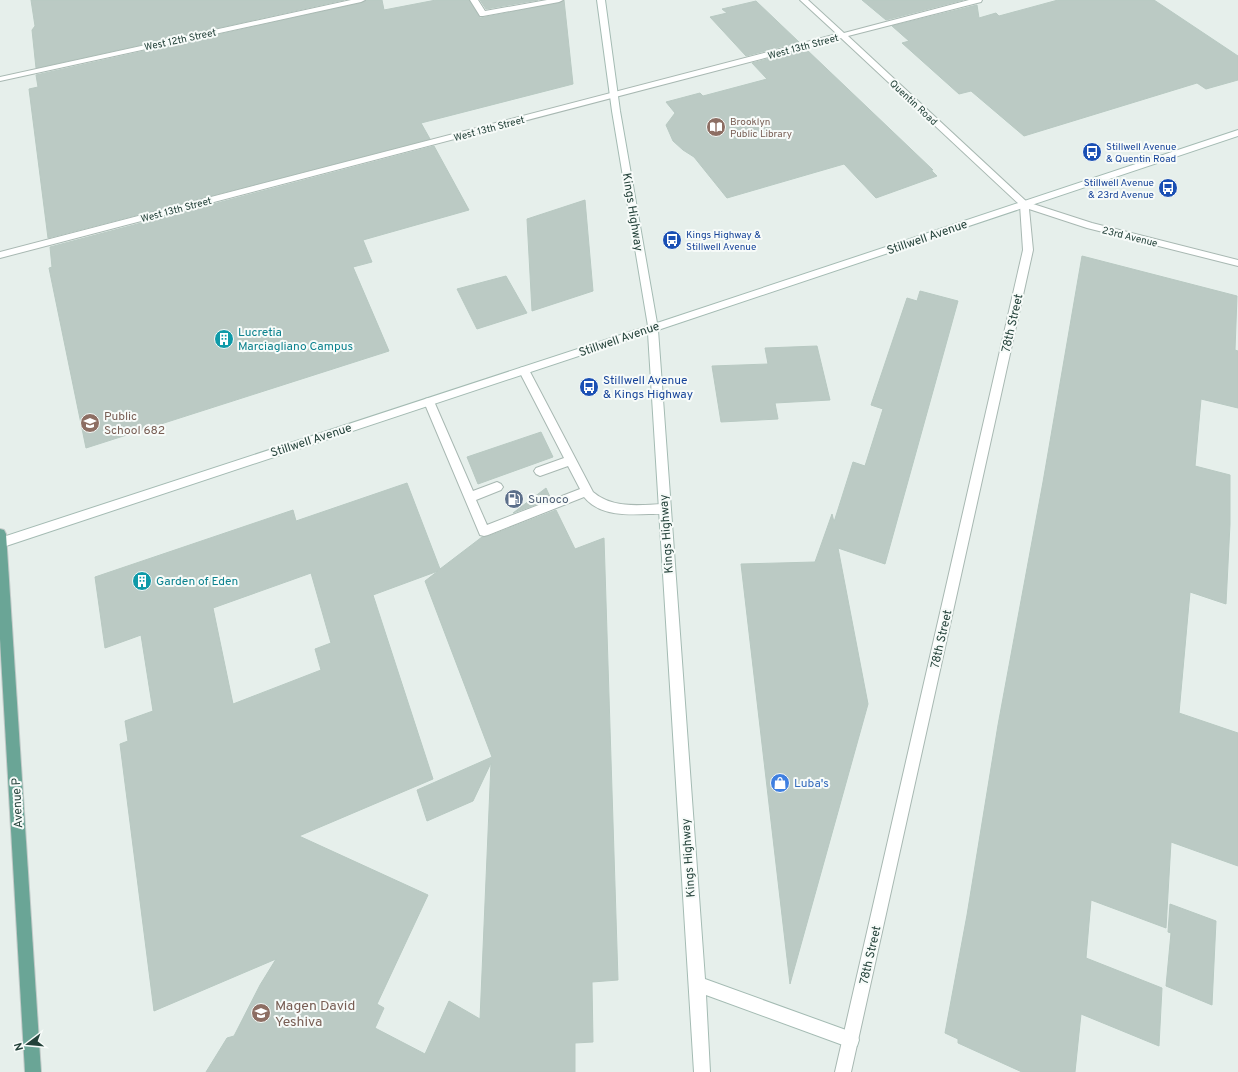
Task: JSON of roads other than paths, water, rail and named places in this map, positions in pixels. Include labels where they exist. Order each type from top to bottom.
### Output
[{"type":"main road","name":"Avenue P","points":[[0,540],[33,1072]]},
{"type":"street","name":"West 12th Street","points":[[0,78],[361,0]]},
{"type":"street","points":[[474,0],[483,14],[559,0]]},
{"type":"street","name":"Kings Highway","points":[[601,0],[614,96],[653,327],[664,509],[698,984],[702,1072]]},
{"type":"street","name":"Quentin Road","points":[[804,0],[1024,204]]},
{"type":"street","name":"West 13th Street","points":[[0,255],[978,0]]},
{"type":"street","name":"Stillwell Avenue","points":[[0,540],[524,371],[1238,133]]},
{"type":"street","name":"23rd Avenue","points":[[1024,204],[1090,226],[1238,263]]},
{"type":"street","name":"78th Street","points":[[843,1072],[1028,250],[1024,204]]},
{"type":"street","points":[[524,371],[570,460],[587,491],[595,501],[608,508],[664,509]]},
{"type":"street","points":[[429,402],[484,531],[587,491]]},
{"type":"street","points":[[540,471],[570,460]]},
{"type":"street","points":[[470,497],[497,487]]},
{"type":"street","points":[[698,984],[851,1040]]},
{"type":"place","name":"Brooklyn Public Library","points":[[716,127]]},
{"type":"place","name":"Stillwell Avenue & Quentin Road","points":[[1092,152]]},
{"type":"place","name":"Stillwell Avenue & 23rd Avenue","points":[[1168,188]]},
{"type":"place","name":"Kings Highway & Stillwell Avenue","points":[[672,240]]},
{"type":"place","name":"Lucretia Marciagliano Campus","points":[[224,339]]},
{"type":"place","name":"Stillwell Avenue & Kings Highway","points":[[589,387]]},
{"type":"place","name":"Public School 682","points":[[90,423]]},
{"type":"place","name":"Sunoco","points":[[514,499]]},
{"type":"place","name":"Garden of Eden","points":[[142,581]]},
{"type":"place","name":"Luba's","points":[[780,783]]},
{"type":"place","name":"Magen David Yeshiva","points":[[261,1013]]}]
